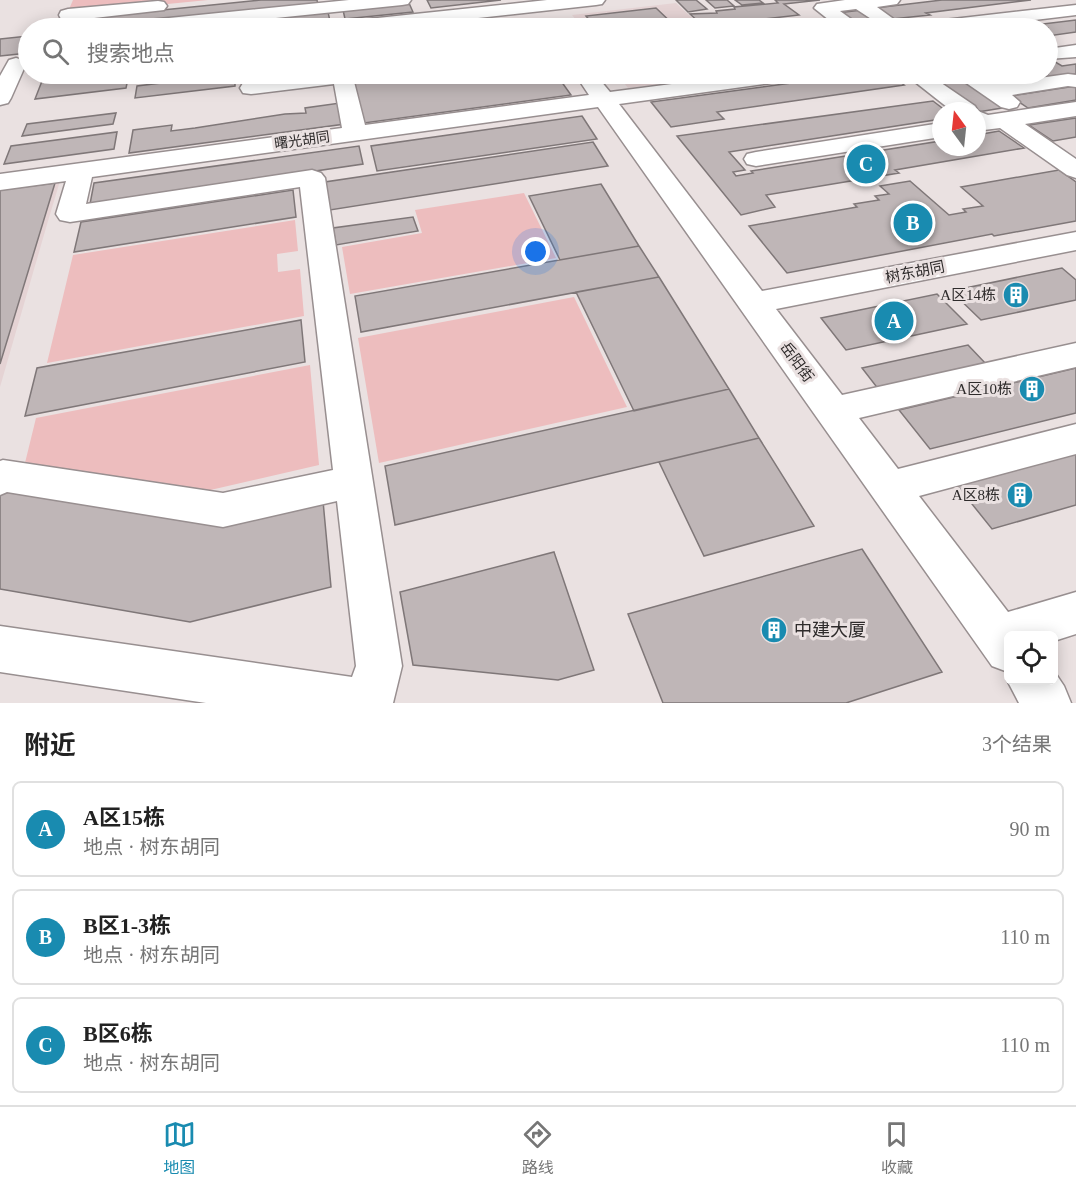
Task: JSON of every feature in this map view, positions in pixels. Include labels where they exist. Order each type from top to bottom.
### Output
[{"type":"street","points":[[272,18],[333,7],[402,0]]},
{"type":"street","points":[[421,0],[429,18],[538,9],[596,0]]},
{"type":"street","points":[[837,18],[823,8],[891,0]]},
{"type":"street","points":[[852,3],[879,18]]},
{"type":"street","points":[[68,15],[175,5]]},
{"type":"street","points":[[333,7],[339,18]]},
{"type":"street","points":[[1010,18],[1076,10]]},
{"type":"street","points":[[1058,53],[1076,51]]},
{"type":"street","points":[[0,99],[15,64]]},
{"type":"street","points":[[1058,81],[1076,81]]},
{"type":"street","points":[[251,88],[279,84]]},
{"type":"street","points":[[344,84],[355,133]]},
{"type":"street","name":"曙光胡同","points":[[0,182],[355,133],[594,86],[627,84]]},
{"type":"street","points":[[930,84],[957,102]]},
{"type":"street","points":[[981,84],[1030,116]]},
{"type":"street","points":[[992,91],[1040,84]]},
{"type":"street","name":"岳阳街","points":[[594,86],[1004,644]]},
{"type":"street","points":[[986,119],[1030,116],[1076,109]]},
{"type":"street","points":[[986,121],[1076,170]]},
{"type":"street","points":[[756,159],[932,131]]},
{"type":"street","points":[[81,171],[70,214],[312,178],[379,666],[369,703]]},
{"type":"street","name":"树东胡同","points":[[754,303],[1076,241]]},
{"type":"street","points":[[833,411],[1076,355]]},
{"type":"street","points":[[889,488],[1076,439]]},
{"type":"street","points":[[0,479],[3,476],[223,510],[354,481]]},
{"type":"street","points":[[1035,631],[1076,614]]},
{"type":"street","points":[[0,649],[364,703]]},
{"type":"street","points":[[1034,685],[1047,703]]},
{"type":"shaded area","points":[[73,0],[208,0],[67,14]]},
{"type":"shaded area","points":[[676,3],[692,18],[574,18],[572,15]]},
{"type":"shaded area","points":[[625,84],[659,84],[628,88]]},
{"type":"shaded area","points":[[60,181],[48,221],[0,387],[0,189]]},
{"type":"shaded area","points":[[524,193],[556,258],[350,294],[342,247],[422,233],[415,210]]},
{"type":"shaded area","points":[[295,220],[298,251],[277,254],[278,272],[300,269],[304,316],[47,363],[73,255]]},
{"type":"shaded area","points":[[574,297],[627,407],[379,463],[358,338]]},
{"type":"shaded area","points":[[310,365],[319,465],[193,494],[24,467],[36,418]]},
{"type":"building","points":[[261,0],[317,0],[318,5],[190,18],[84,18]]},
{"type":"building","points":[[427,0],[501,0],[431,8]]},
{"type":"building","points":[[676,0],[696,0],[707,9],[688,12]]},
{"type":"building","points":[[706,0],[727,0],[734,6],[715,8]]},
{"type":"building","points":[[735,0],[759,0],[763,3],[742,5]]},
{"type":"building","points":[[775,0],[820,0],[784,4],[799,15],[773,18],[694,18],[690,14],[717,13],[716,11],[735,9],[734,7],[778,3]]},
{"type":"building","points":[[942,0],[1031,0],[902,18],[890,18],[875,8]]},
{"type":"building","points":[[409,3],[413,12],[345,18],[343,10]]},
{"type":"building","points":[[656,8],[666,18],[588,18],[586,16]]},
{"type":"building","points":[[862,10],[874,18],[844,18],[837,13]]},
{"type":"building","points":[[328,12],[329,18],[266,18]]},
{"type":"building","points":[[1076,20],[1076,32],[1058,35],[1058,22]]},
{"type":"building","points":[[18,37],[18,54],[0,56],[0,39]]},
{"type":"building","points":[[1058,64],[1062,66],[1076,64],[1076,74],[1058,76]]},
{"type":"building","points":[[41,84],[127,84],[126,88],[35,99]]},
{"type":"building","points":[[235,84],[235,86],[135,98],[137,86]]},
{"type":"building","points":[[354,84],[563,84],[571,95],[364,123]]},
{"type":"building","points":[[784,84],[904,85],[717,112],[724,119],[671,127],[651,102]]},
{"type":"building","points":[[937,84],[972,84],[1008,107],[986,111],[986,102],[964,102]]},
{"type":"building","points":[[1076,86],[1076,100],[1028,108],[1010,96]]},
{"type":"building","points":[[933,101],[932,120],[729,152],[745,170],[733,172],[736,176],[753,173],[751,171],[932,142],[932,156],[977,156],[895,170],[899,173],[766,195],[775,207],[741,215],[677,136]]},
{"type":"building","points":[[340,103],[345,124],[129,153],[133,130],[172,125],[171,131],[195,128],[285,114],[306,113],[305,108]]},
{"type":"building","points":[[116,113],[113,124],[22,136],[27,124]]},
{"type":"building","points":[[582,116],[597,139],[377,171],[371,146]]},
{"type":"building","points":[[1076,118],[1076,137],[1053,141],[1029,125]]},
{"type":"building","points":[[999,131],[1024,148],[986,154],[986,133]]},
{"type":"building","points":[[117,132],[114,149],[4,164],[11,146]]},
{"type":"building","points":[[593,142],[608,166],[330,210],[325,182]]},
{"type":"building","points":[[359,146],[363,164],[90,204],[94,183]]},
{"type":"building","points":[[1059,170],[1076,182],[1076,221],[994,236],[992,234],[787,273],[749,226],[857,207],[854,204],[879,200],[875,196],[889,194],[880,186],[910,181],[949,215],[966,212],[963,209],[983,206],[961,187]]},
{"type":"building","points":[[55,183],[0,364],[0,190]]},
{"type":"building","points":[[601,184],[639,246],[560,260],[529,196]]},
{"type":"building","points":[[293,190],[296,217],[74,252],[81,222]]},
{"type":"building","points":[[413,217],[418,231],[336,245],[333,228]]},
{"type":"building","points":[[639,246],[659,277],[361,332],[355,296]]},
{"type":"building","name":"A区14栋","points":[[1062,268],[1076,280],[1076,300],[981,320],[951,291]]},
{"type":"building","points":[[659,277],[729,389],[634,411],[576,292]]},
{"type":"building","points":[[937,294],[967,324],[846,350],[821,318]]},
{"type":"building","points":[[301,320],[305,362],[25,416],[37,368]]},
{"type":"building","points":[[968,345],[987,365],[879,390],[862,368]]},
{"type":"building","name":"A区10栋","points":[[1076,368],[1076,413],[930,449],[899,410]]},
{"type":"building","points":[[729,389],[759,438],[395,525],[385,466]]},
{"type":"building","points":[[759,438],[814,526],[704,556],[659,462]]},
{"type":"building","name":"A区8栋","points":[[1076,453],[1076,505],[992,529],[956,484]]},
{"type":"building","points":[[4,489],[323,501],[331,587],[190,622],[0,589],[0,495]]},
{"type":"building","name":"中建大厦","points":[[862,549],[942,672],[846,703],[663,703],[628,614]]},
{"type":"building","points":[[554,552],[594,670],[558,680],[413,665],[400,592]]},
{"type":"place","name":"B区6栋","points":[[866,164]]},
{"type":"place","name":"B区1-3栋","points":[[913,223]]},
{"type":"place","name":"A区14栋","points":[[1016,295]]},
{"type":"place","name":"A区15栋","points":[[894,321]]},
{"type":"place","name":"A区10栋","points":[[1032,389]]},
{"type":"place","name":"A区8栋","points":[[1020,495]]},
{"type":"place","name":"中建大厦","points":[[774,630]]}]
